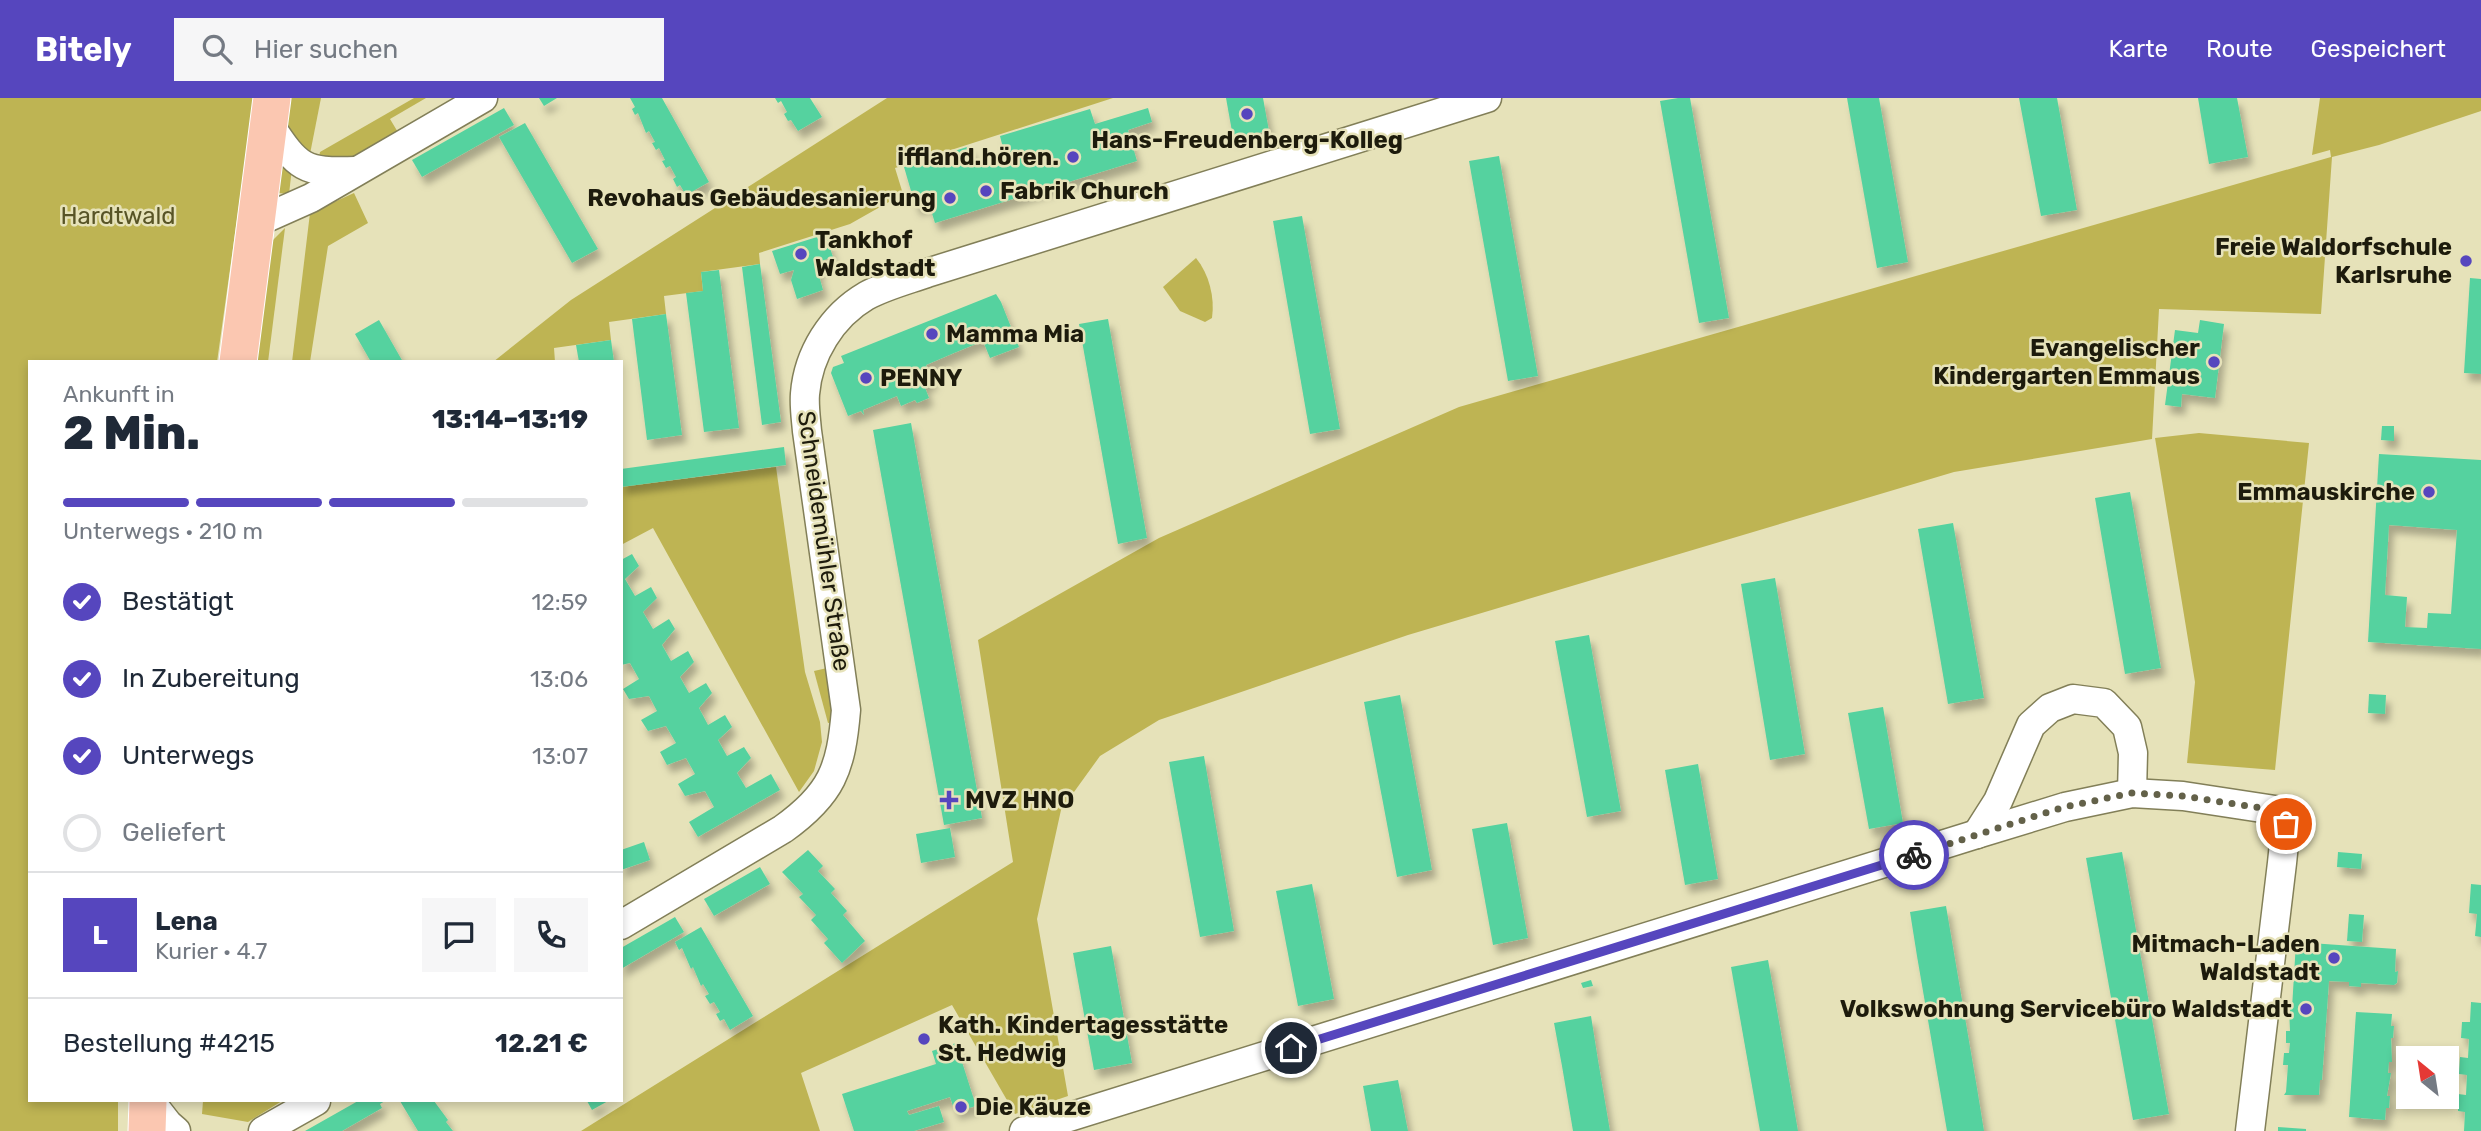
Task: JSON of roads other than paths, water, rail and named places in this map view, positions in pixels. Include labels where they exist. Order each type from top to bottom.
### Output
[{"type":"main road","points":[[238,360],[271,111]]},
{"type":"main road","points":[[147,1131],[149,1102]]},
{"type":"street","points":[[255,223],[292,208],[483,98]]},
{"type":"street","name":"Schneidemühler Straße","points":[[623,924],[783,829],[816,801],[835,775],[846,710],[807,431],[805,396],[807,380],[817,352],[838,320],[867,296],[927,273],[1487,98]]},
{"type":"street","points":[[271,111],[284,148],[303,166],[325,172],[356,171]]},
{"type":"street","points":[[1977,834],[1998,802],[2031,725],[2050,708],[2073,699],[2104,703],[2127,727],[2133,753],[2132,793]]},
{"type":"street","points":[[1024,1131],[2064,807],[2132,793],[2183,796],[2274,810],[2283,814],[2286,824],[2284,846],[2250,1131]]},
{"type":"street","points":[[150,1102],[176,1131]]},
{"type":"street","points":[[263,1131],[314,1102]]},
{"type":"place","name":"Hans-Freudenberg-Kolleg","points":[[1247,114]]},
{"type":"place","name":"iffland.hören.","points":[[1073,157]]},
{"type":"place","name":"Fabrik Church","points":[[986,191]]},
{"type":"place","name":"Revohaus Gebäudesanierung","points":[[950,198]]},
{"type":"place","name":"Tankhof Waldstadt","points":[[801,254]]},
{"type":"place","name":"Freie Waldorfschule Karlsruhe","points":[[2466,261]]},
{"type":"place","name":"Mamma Mia","points":[[932,334]]},
{"type":"place","name":"Evangelischer Kindergarten Emmaus","points":[[2214,362]]},
{"type":"place","name":"PENNY","points":[[866,378]]},
{"type":"place","name":"Emmauskirche","points":[[2429,492]]},
{"type":"place","name":"MVZ HNO","points":[[949,800]]},
{"type":"place","name":"Mitmach-Laden Waldstadt","points":[[2334,958]]},
{"type":"place","name":"Volkswohnung Servicebüro Waldstadt","points":[[2306,1009]]},
{"type":"place","name":"Kath. Kindertagesstätte St. Hedwig","points":[[924,1039]]},
{"type":"place","name":"Die Käuze","points":[[961,1107]]},
{"type":"park label","name":"Hardtwald","points":[[118,216]]}]
